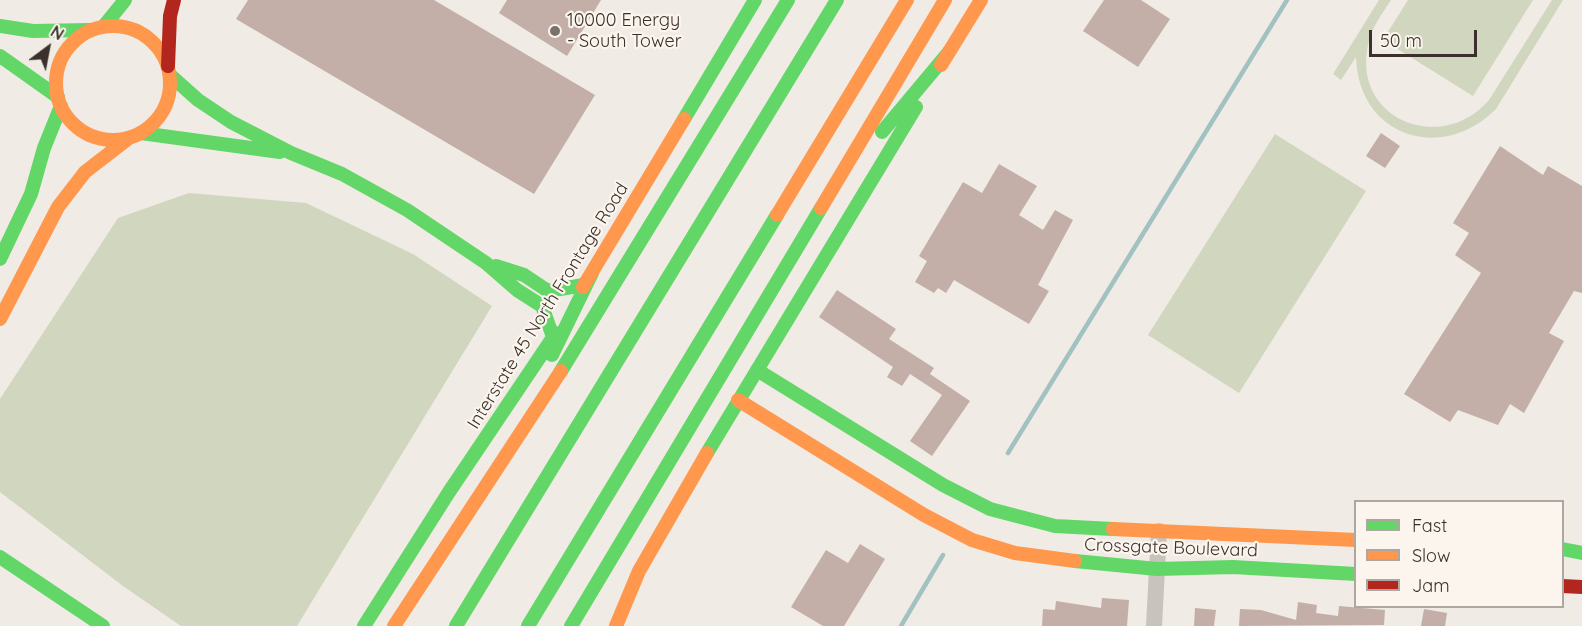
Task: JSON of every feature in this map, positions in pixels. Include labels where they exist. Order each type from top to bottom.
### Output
[{"type":"main road","points":[[104,26],[125,0]]},
{"type":"main road","points":[[0,319],[58,207],[85,171],[156,120],[167,104],[170,16],[174,0]]},
{"type":"main road","name":"Interstate 45 North Frontage Road","points":[[364,626],[449,492],[554,337],[755,0]]},
{"type":"main road","points":[[394,626],[591,326],[788,0]]},
{"type":"main road","points":[[456,626],[837,0]]},
{"type":"main road","points":[[528,626],[907,0]]},
{"type":"main road","points":[[571,626],[945,0]]},
{"type":"main road","points":[[616,626],[639,571],[738,400],[981,0]]},
{"type":"main road","points":[[0,26],[33,30],[90,30],[104,26],[131,28],[147,37],[160,50],[169,70],[198,100],[231,122],[291,153],[342,174],[397,205],[486,263],[517,290],[542,306],[554,337]]},
{"type":"main road","points":[[0,259],[31,194],[60,102],[56,79],[60,62],[69,46],[90,30]]},
{"type":"main road","points":[[559,626],[849,172],[949,52]]},
{"type":"main road","points":[[0,56],[60,102],[73,123],[90,135],[110,140],[136,135],[291,153]]},
{"type":"main road","points":[[486,263],[524,275],[548,291],[588,279]]},
{"type":"main road","points":[[404,626],[569,323],[588,279]]},
{"type":"main road","name":"Crossgate Boulevard","points":[[757,370],[943,485],[990,509],[1055,526],[1354,540]]},
{"type":"main road","name":"Crossgate Boulevard","points":[[738,400],[924,515],[972,540],[1049,560],[1157,569],[1233,567],[1354,574]]},
{"type":"main road","points":[[1564,549],[1582,553]]},
{"type":"main road","points":[[0,557],[103,626]]},
{"type":"main road","points":[[1564,586],[1582,587],[1582,580]]},
{"type":"street","points":[[1154,626],[1159,531]]},
{"type":"green space","points":[[1379,0],[1391,0],[1369,39],[1367,71],[1374,93],[1387,110],[1405,121],[1426,127],[1448,125],[1470,117],[1489,100],[1552,0],[1563,0],[1496,109],[1474,126],[1451,135],[1428,138],[1406,133],[1387,123],[1371,106],[1360,84],[1356,57],[1341,80],[1333,74]]},
{"type":"green space","points":[[1408,0],[1533,0],[1473,96],[1383,40]]},
{"type":"green space","points":[[1275,134],[1366,191],[1239,393],[1148,335]]},
{"type":"green space","points":[[189,193],[306,203],[413,254],[492,306],[297,626],[181,626],[123,586],[0,492],[0,399],[118,218]]},
{"type":"building","points":[[248,0],[434,0],[595,95],[534,194],[236,19]]},
{"type":"building","name":"10000 Energy - South Tower","points":[[507,0],[601,0],[567,56],[499,13]]},
{"type":"building","points":[[1104,0],[1141,0],[1170,19],[1138,67],[1083,31]]},
{"type":"building","points":[[1381,133],[1400,146],[1385,168],[1366,156]]},
{"type":"building","points":[[1500,146],[1543,175],[1548,166],[1582,186],[1582,293],[1574,291],[1549,333],[1564,341],[1524,413],[1510,404],[1498,425],[1458,410],[1450,422],[1404,394],[1481,273],[1455,255],[1469,233],[1453,223]]},
{"type":"building","points":[[999,164],[1037,186],[1019,215],[1043,230],[1055,210],[1073,220],[1038,285],[1049,291],[1029,324],[954,280],[946,293],[938,288],[934,293],[915,282],[927,261],[919,256],[963,182],[982,193]]},
{"type":"building","points":[[837,290],[896,329],[889,339],[934,368],[930,374],[970,401],[932,456],[910,441],[942,395],[910,374],[902,386],[887,377],[893,367],[819,317]]},
{"type":"building","points":[[860,544],[885,559],[844,626],[823,626],[791,607],[826,550],[848,563]]},
{"type":"building","points":[[1102,598],[1129,600],[1127,626],[1042,626],[1043,609],[1055,610],[1056,601],[1101,608]]},
{"type":"building","points":[[1298,602],[1317,605],[1316,613],[1338,616],[1339,606],[1385,610],[1384,625],[1239,626],[1240,609],[1261,610],[1296,620]]},
{"type":"building","points":[[1195,608],[1216,610],[1214,626],[1194,626]]},
{"type":"building","points":[[1424,609],[1447,613],[1445,626],[1421,626]]},
{"type":"waterway","points":[[1008,453],[1287,0]]},
{"type":"waterway","points":[[901,626],[943,555]]},
{"type":"traffic: fast","points":[[104,26],[125,0]]},
{"type":"traffic: fast","points":[[684,119],[755,0]]},
{"type":"traffic: fast","points":[[561,371],[788,0]]},
{"type":"traffic: fast","points":[[456,626],[837,0]]},
{"type":"traffic: fast","points":[[0,26],[33,31],[90,30]]},
{"type":"traffic: fast","points":[[882,132],[949,52]]},
{"type":"traffic: fast","points":[[0,56],[58,97]]},
{"type":"traffic: fast","points":[[170,75],[198,100],[231,122],[291,153],[342,174],[407,210],[486,263],[517,290],[542,306],[553,337]]},
{"type":"traffic: fast","points":[[0,259],[31,194],[44,148],[61,106]]},
{"type":"traffic: fast","points":[[707,453],[916,107]]},
{"type":"traffic: fast","points":[[141,133],[280,152]]},
{"type":"traffic: fast","points":[[571,626],[821,208]]},
{"type":"traffic: fast","points":[[528,626],[777,215]]},
{"type":"traffic: fast","points":[[496,266],[524,275],[548,291],[584,285]]},
{"type":"traffic: fast","points":[[552,355],[592,273]]},
{"type":"traffic: fast","points":[[364,626],[449,492],[556,333]]},
{"type":"traffic: fast","points":[[757,370],[943,485],[990,509],[1055,526],[1113,529]]},
{"type":"traffic: fast","points":[[1564,549],[1582,553]]},
{"type":"traffic: fast","points":[[0,557],[103,626]]},
{"type":"traffic: fast","points":[[1075,561],[1157,569],[1233,567],[1354,574]]},
{"type":"traffic: slow","points":[[777,215],[907,0]]},
{"type":"traffic: slow","points":[[821,208],[945,0]]},
{"type":"traffic: slow","points":[[941,65],[981,0]]},
{"type":"traffic: slow","points":[[113,26],[135,30],[153,43],[166,61],[170,83],[166,105],[153,123],[135,136],[113,140],[91,136],[73,123],[60,105],[56,83],[60,61],[73,43],[91,30],[113,26]]},
{"type":"traffic: slow","points":[[583,287],[684,119]]},
{"type":"traffic: slow","points":[[0,319],[58,207],[85,172],[129,138]]},
{"type":"traffic: slow","points":[[394,626],[561,371]]},
{"type":"traffic: slow","points":[[738,400],[924,515],[972,540],[1015,553],[1075,561]]},
{"type":"traffic: slow","points":[[616,626],[639,571],[707,453]]},
{"type":"traffic: slow","points":[[1113,529],[1354,540]]},
{"type":"traffic: jam","points":[[168,66],[170,16],[174,0]]},
{"type":"traffic: jam","points":[[1564,586],[1582,587]]},
{"type":"place","name":"10000 Energy - South Tower","points":[[555,31]]}]
